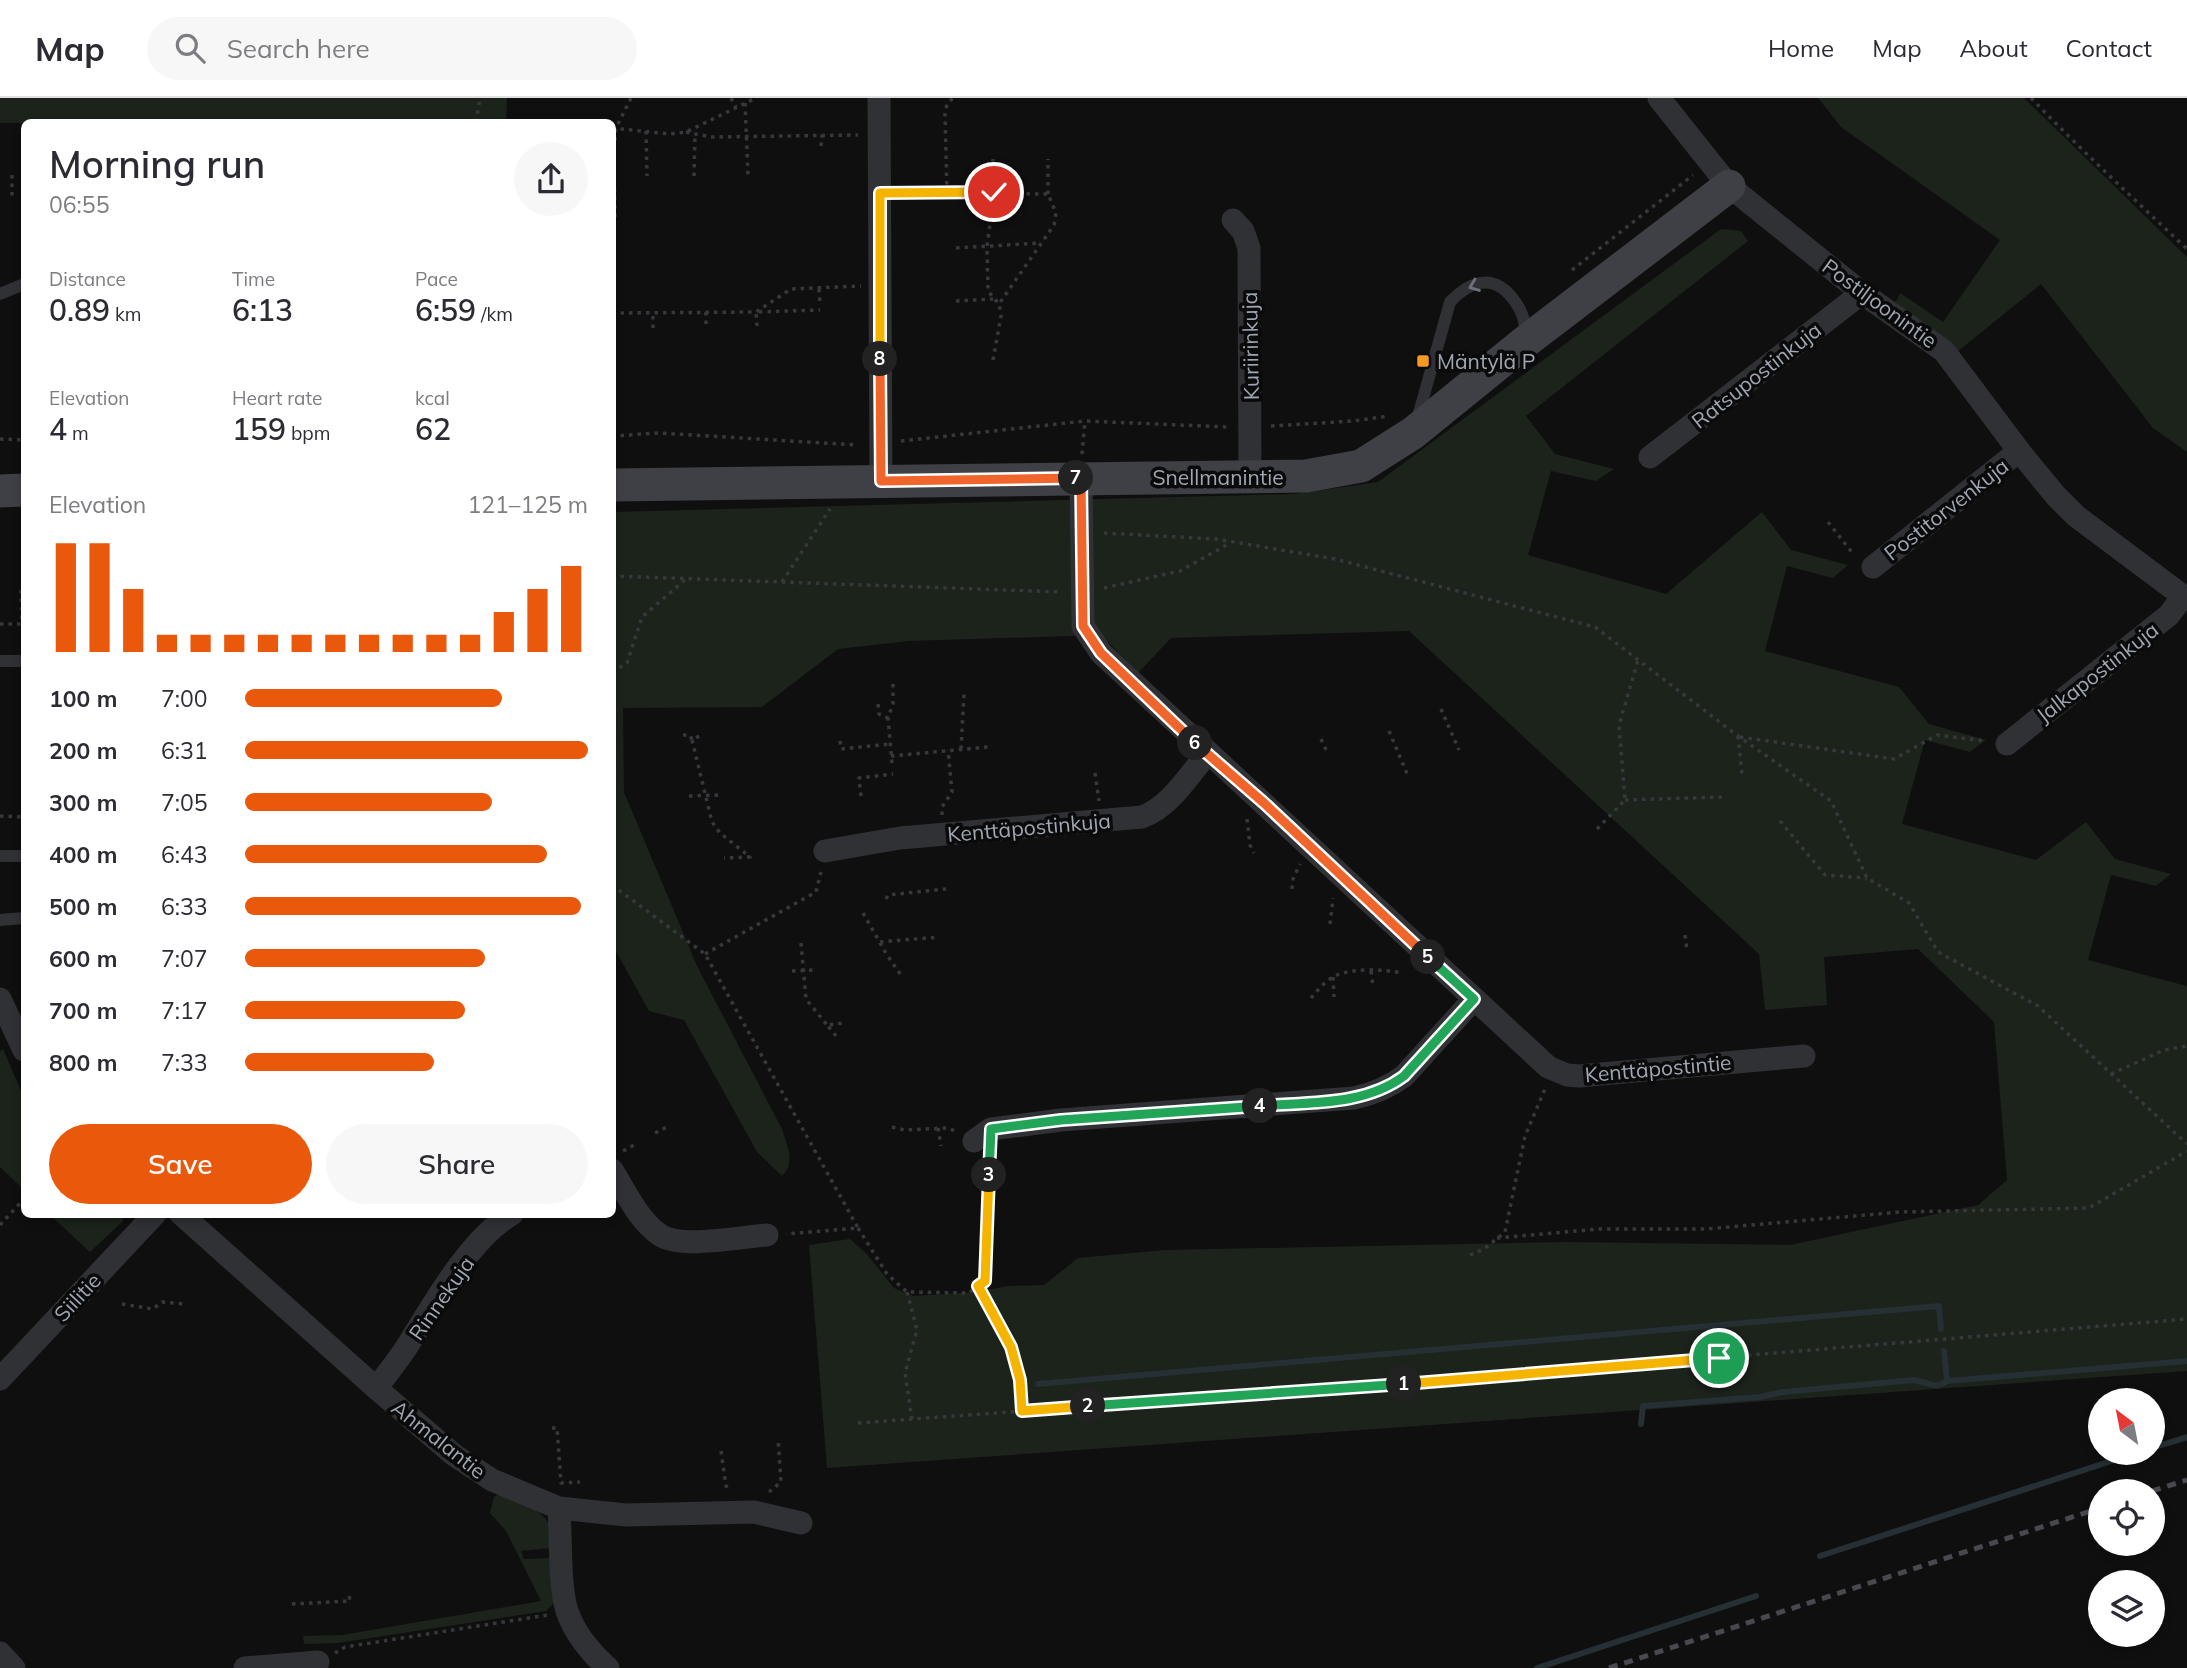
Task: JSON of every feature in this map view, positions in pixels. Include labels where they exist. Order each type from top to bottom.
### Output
[{"type":"street","points":[[879,98],[881,481]]},
{"type":"street","name":"Postiljoonintie","points":[[1658,98],[1718,175],[1862,293],[1944,351],[2019,451],[2076,516],[2185,598]]},
{"type":"street","name":"Snellmanintie","points":[[616,485],[1306,477],[1361,466],[1403,424],[1525,342],[1718,175]]},
{"type":"street","name":"Kuriirinkuja","points":[[1233,220],[1243,231],[1250,248],[1250,477]]},
{"type":"street","name":"Ratsupostinkuja","points":[[1650,457],[1862,293]]},
{"type":"street","name":"Postitorvenkuja","points":[[1873,567],[2019,451]]},
{"type":"street","points":[[1081,478],[1083,626],[1101,653],[1207,754],[1264,803],[1552,1070]]},
{"type":"street","points":[[0,491],[21,490]]},
{"type":"street","name":"Jalkapostinkuja","points":[[2007,744],[2169,615],[2185,598]]},
{"type":"street","name":"Kenttäpostinkuja","points":[[825,851],[900,838],[1142,817],[1162,806],[1207,754]]},
{"type":"street","points":[[982,1135],[1061,1120],[1354,1098],[1374,1094],[1404,1076],[1474,999]]},
{"type":"street","points":[[1,1005],[21,1044]]},
{"type":"street","name":"Kenttäpostintie","points":[[1552,1070],[1579,1076],[1804,1056]]},
{"type":"street","points":[[616,1176],[644,1220],[662,1237],[682,1242],[767,1235]]},
{"type":"street","name":"Siilitie","points":[[0,1379],[151,1218]]},
{"type":"street","name":"Ahmalantie","points":[[185,1218],[454,1455],[492,1480],[559,1508],[626,1515],[754,1512],[801,1523]]},
{"type":"street","name":"Rinnekuja","points":[[376,1388],[411,1341],[459,1266],[505,1218]]},
{"type":"street","points":[[559,1508],[564,1595],[568,1612],[589,1651],[608,1668]]},
{"type":"street","points":[[0,1653],[14,1668]]},
{"type":"street","points":[[245,1668],[318,1662]]},
{"type":"lane","points":[[1403,424],[1450,302],[1459,293],[1483,282],[1498,284],[1520,309],[1526,323],[1525,342]]},
{"type":"lane","points":[[0,295],[21,285]]},
{"type":"lane","points":[[0,661],[21,661]]},
{"type":"lane","points":[[0,856],[21,856]]},
{"type":"lane","points":[[0,920],[21,918]]},
{"type":"path","points":[[476,119],[480,98]]},
{"type":"path","points":[[616,124],[631,98]]},
{"type":"path","points":[[731,98],[736,107]]},
{"type":"path","points":[[616,128],[670,134],[686,132],[756,98]]},
{"type":"path","points":[[947,192],[945,114],[947,104],[953,98]]},
{"type":"path","points":[[2031,98],[2078,147],[2115,178],[2187,248]]},
{"type":"path","points":[[745,103],[748,175]]},
{"type":"path","points":[[646,131],[647,176]]},
{"type":"path","points":[[686,132],[711,137],[880,135]]},
{"type":"path","points":[[694,176],[695,134]]},
{"type":"path","points":[[821,146],[822,135]]},
{"type":"path","points":[[993,159],[994,192],[987,247],[988,291],[999,304],[1001,316],[993,360]]},
{"type":"path","points":[[999,304],[1054,225],[1056,213],[1048,194],[1048,159]]},
{"type":"path","points":[[12,175],[12,197]]},
{"type":"path","points":[[1562,277],[1718,175]]},
{"type":"path","points":[[880,193],[1048,194]]},
{"type":"path","points":[[956,248],[1041,243]]},
{"type":"path","points":[[756,312],[791,289],[880,285]]},
{"type":"path","points":[[819,289],[820,303]]},
{"type":"path","points":[[956,301],[993,299]]},
{"type":"path","points":[[616,313],[820,310]]},
{"type":"path","points":[[706,312],[706,327]]},
{"type":"path","points":[[756,312],[757,326]]},
{"type":"path","points":[[653,313],[653,328]]},
{"type":"path","points":[[616,436],[658,433],[857,445],[1085,422],[1251,428],[1353,421],[1403,424]]},
{"type":"path","points":[[0,439],[21,440]]},
{"type":"path","points":[[781,582],[848,481]]},
{"type":"path","points":[[1828,522],[1861,563],[1873,567]]},
{"type":"path","points":[[1081,532],[1232,542],[1335,559],[1595,627],[1738,736],[1831,801],[1867,878]]},
{"type":"path","points":[[616,576],[1081,593],[1180,571],[1232,542]]},
{"type":"path","points":[[616,670],[627,663],[642,617],[686,579]]},
{"type":"path","points":[[0,624],[21,624]]},
{"type":"path","points":[[1625,800],[1619,725],[1637,660]]},
{"type":"path","points":[[892,763],[888,718],[893,704],[893,684]]},
{"type":"path","points":[[961,749],[964,694]]},
{"type":"path","points":[[878,704],[879,714],[888,718]]},
{"type":"path","points":[[1441,709],[1459,750]]},
{"type":"path","points":[[1389,731],[1408,776]]},
{"type":"path","points":[[692,740],[703,734]]},
{"type":"path","points":[[683,735],[690,735],[692,740],[705,796],[716,828],[750,857],[724,858]]},
{"type":"path","points":[[1738,736],[1894,760],[1937,735],[2007,744]]},
{"type":"path","points":[[1738,736],[1742,775]]},
{"type":"path","points":[[1321,738],[1328,754]]},
{"type":"path","points":[[840,741],[841,749],[890,744]]},
{"type":"path","points":[[891,756],[988,747]]},
{"type":"path","points":[[942,811],[952,792],[948,750]]},
{"type":"path","points":[[862,796],[859,778],[893,774]]},
{"type":"path","points":[[689,796],[720,795]]},
{"type":"path","points":[[1597,829],[1625,800],[1723,797]]},
{"type":"path","points":[[1238,810],[1248,820],[1250,845],[1254,853]]},
{"type":"path","points":[[0,816],[21,817]]},
{"type":"path","points":[[1780,821],[1825,875],[1867,878],[1909,903],[1938,952],[2038,1006],[2187,1144]]},
{"type":"path","points":[[705,954],[816,892],[825,851]]},
{"type":"path","points":[[616,888],[705,954],[858,1228],[887,1274],[907,1292],[917,1329],[905,1373],[912,1419]]},
{"type":"path","points":[[886,899],[888,895],[946,889]]},
{"type":"path","points":[[863,913],[904,978]]},
{"type":"path","points":[[1685,935],[1687,950]]},
{"type":"path","points":[[880,942],[939,937]]},
{"type":"path","points":[[801,943],[806,999],[835,1035]]},
{"type":"path","points":[[792,971],[814,970]]},
{"type":"path","points":[[1311,998],[1333,977],[1340,974],[1388,970],[1401,973]]},
{"type":"path","points":[[1371,971],[1373,987]]},
{"type":"path","points":[[1333,977],[1334,997]]},
{"type":"path","points":[[827,1025],[844,1023]]},
{"type":"path","points":[[2111,1074],[2164,1050],[2187,1046]]},
{"type":"path","points":[[1470,1255],[1484,1249],[1505,1232],[1525,1136],[1552,1070]]},
{"type":"path","points":[[655,1133],[669,1126]]},
{"type":"path","points":[[892,1127],[904,1130],[948,1128],[982,1135],[985,1281],[969,1293],[907,1292]]},
{"type":"path","points":[[938,1128],[941,1146]]},
{"type":"path","points":[[1497,1238],[1598,1229],[1707,1229],[1900,1212],[2089,1208],[2187,1151]]},
{"type":"path","points":[[0,1225],[21,1202]]},
{"type":"path","points":[[767,1235],[858,1228]]},
{"type":"path","points":[[978,1286],[1011,1347],[1020,1380],[1022,1411]]},
{"type":"path","points":[[122,1304],[153,1309],[162,1302],[184,1304]]},
{"type":"path","points":[[858,1423],[1413,1384],[2187,1319]]},
{"type":"path","points":[[552,1428],[557,1428],[561,1483],[580,1482]]},
{"type":"path","points":[[769,1492],[781,1482],[778,1438]]},
{"type":"path","points":[[721,1451],[726,1486],[739,1494]]},
{"type":"path","points":[[292,1604],[350,1601],[349,1595]]},
{"type":"path","points":[[318,1662],[345,1647],[568,1612]]},
{"type":"shaded area","points":[[0,98],[507,98],[506,119],[21,119],[21,123],[0,123]]},
{"type":"shaded area","points":[[1818,98],[2024,98],[2187,257],[2187,452],[2153,428],[2041,284],[1957,352],[1895,303],[1900,293],[1943,322],[2000,240],[1841,127]]},
{"type":"shaded area","points":[[1721,229],[1741,231],[1748,241],[1526,416],[1555,454],[1614,469],[1596,481],[1551,471],[1528,555],[1666,594],[1762,512],[1791,550],[1848,565],[1833,578],[1787,566],[1765,651],[1899,687],[1929,724],[1986,740],[1970,752],[1925,740],[1902,824],[2036,860],[2086,822],[2115,859],[2171,874],[2156,886],[2111,875],[2088,960],[2187,986],[2187,1371],[827,1468],[809,1245],[850,1239],[866,1253],[894,1288],[913,1296],[1044,1285],[1078,1258],[1165,1250],[1564,1242],[1790,1245],[1978,1205],[2007,1180],[1994,1022],[1918,949],[1824,957],[1827,1005],[1765,1010],[1759,954],[1409,631],[1171,638],[1138,673],[1101,635],[909,641],[838,649],[762,707],[623,708],[624,792],[697,966],[782,1129],[788,1148],[789,1165],[786,1171],[782,1176],[757,1152],[684,1020],[649,1011],[616,951],[616,512],[1294,494],[1378,482]]},
{"type":"shaded area","points":[[3,1049],[21,1091],[21,1187],[0,1167],[0,1051]]},
{"type":"shaded area","points":[[53,1218],[123,1218],[90,1252]]},
{"type":"shaded area","points":[[499,1494],[537,1510],[549,1523],[550,1548],[521,1551],[524,1559],[551,1558],[555,1602],[546,1611],[338,1643],[304,1644],[303,1636],[342,1635],[541,1601],[506,1531],[490,1513],[494,1497]]},
{"type":"waterway","points":[[1038,1384],[1939,1306],[1941,1329]]},
{"type":"waterway","points":[[1944,1351],[1947,1381]]},
{"type":"waterway","points":[[1641,1424],[1643,1406],[1760,1397],[1783,1392],[1914,1380],[1939,1385],[1947,1381],[2187,1361]]},
{"type":"waterway","points":[[2165,1444],[2187,1437]]},
{"type":"waterway","points":[[1820,1556],[2099,1465]]},
{"type":"waterway","points":[[1537,1668],[1756,1596]]},
{"type":"railway","points":[[2165,1487],[2187,1480]]},
{"type":"railway","points":[[1609,1668],[2088,1512]]},
{"type":"place","name":"Mäntylä P","points":[[1423,361]]},
{"type":"route","points":[[994,192],[880,193],[881,481],[1081,478],[1083,626],[1101,653],[1474,999],[1404,1076],[1374,1094],[1211,1110],[1061,1120],[991,1129],[985,1281],[978,1286],[1011,1347],[1020,1380],[1022,1411],[1413,1384],[1719,1358]]}]
